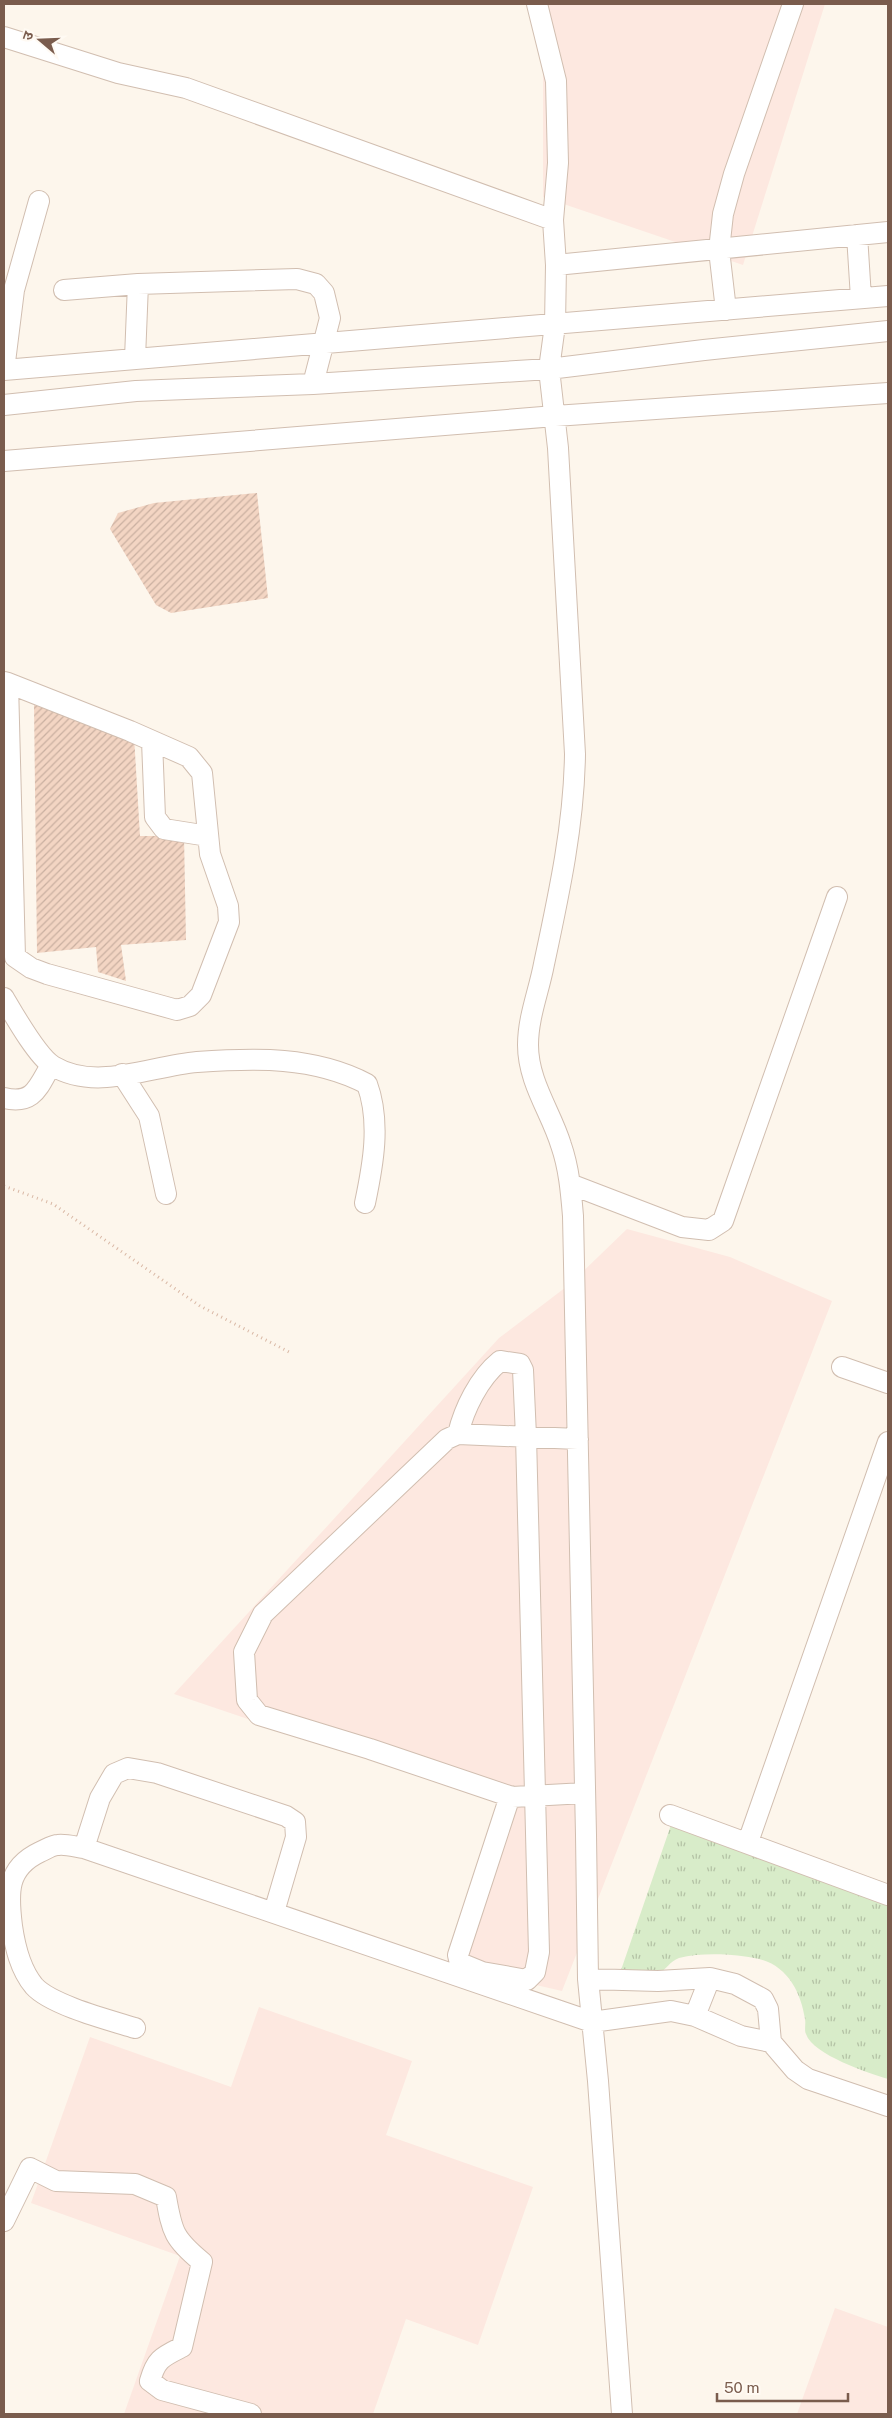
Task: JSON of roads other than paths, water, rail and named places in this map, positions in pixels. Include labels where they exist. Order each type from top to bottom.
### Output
[{"type":"street","points":[[538,4],[556,81],[555,128],[558,163],[552,220],[556,265],[555,326],[549,369],[554,416],[574,713],[574,788],[569,842],[544,966],[534,1001],[528,1045],[529,1066],[561,1145],[570,1184],[574,1256],[588,1979],[599,2091],[622,2414]]},
{"type":"street","points":[[726,310],[720,250],[723,214],[734,174],[793,4]]},
{"type":"street","points":[[4,38],[118,73],[186,88],[552,220]]},
{"type":"street","points":[[39,201],[14,290],[4,370],[295,344],[322,345],[555,326],[888,296]]},
{"type":"street","points":[[556,265],[888,232]]},
{"type":"street","points":[[857,235],[861,298]]},
{"type":"street","points":[[64,290],[138,284],[297,279],[316,284],[324,293],[330,318],[313,384]]},
{"type":"street","points":[[135,358],[138,284]]},
{"type":"street","points":[[4,405],[136,391],[313,384],[549,369],[704,350],[888,331]]},
{"type":"street","points":[[4,461],[554,416],[888,394]]},
{"type":"street","points":[[6,691],[152,741],[188,757],[202,773],[210,854],[228,906],[229,922],[201,996],[190,1006],[177,1010],[47,974],[31,968],[15,957],[6,691]]},
{"type":"street","points":[[152,741],[155,817],[164,828],[208,836]]},
{"type":"street","points":[[570,1184],[682,1227],[709,1230],[724,1221],[837,897]]},
{"type":"street","points":[[4,998],[30,1039],[50,1065],[74,1076],[88,1078],[196,1062],[287,1060],[316,1065],[367,1084],[372,1099],[374,1145],[365,1203]]},
{"type":"street","points":[[4,1098],[22,1100],[35,1094],[50,1065]]},
{"type":"street","points":[[122,1074],[149,1116],[166,1194]]},
{"type":"street","points":[[458,1434],[461,1420],[490,1369],[500,1361],[520,1364],[523,1370],[526,1436],[539,1952],[535,1972],[527,1980],[470,1968],[460,1963],[458,1955],[510,1796]]},
{"type":"street","points":[[842,1367],[888,1383]]},
{"type":"street","points":[[578,1439],[458,1434],[447,1439],[263,1614],[244,1652],[247,1700],[259,1715],[370,1749],[510,1796],[585,1793]]},
{"type":"street","points":[[748,1842],[888,1442]]},
{"type":"street","points":[[84,1848],[100,1798],[114,1774],[128,1768],[158,1773],[286,1816],[295,1822],[296,1837],[274,1912]]},
{"type":"street","points":[[670,1815],[748,1842],[888,1895]]},
{"type":"street","points":[[135,2028],[46,1996],[34,1986],[9,1948],[7,1901],[15,1873],[30,1857],[58,1845],[84,1848],[592,2022],[656,2011],[670,2011],[695,2016],[741,2036],[771,2042]]},
{"type":"street","points":[[588,1979],[658,1981],[710,1978],[735,1984],[763,2000],[768,2009],[771,2042],[795,2070],[808,2079],[888,2106]]},
{"type":"street","points":[[695,2016],[710,1978]]},
{"type":"street","points":[[4,2221],[30,2168],[56,2180],[135,2184],[166,2197],[172,2229],[181,2245],[202,2262],[182,2347],[164,2356],[155,2365],[150,2381],[162,2390],[251,2414]]}]
